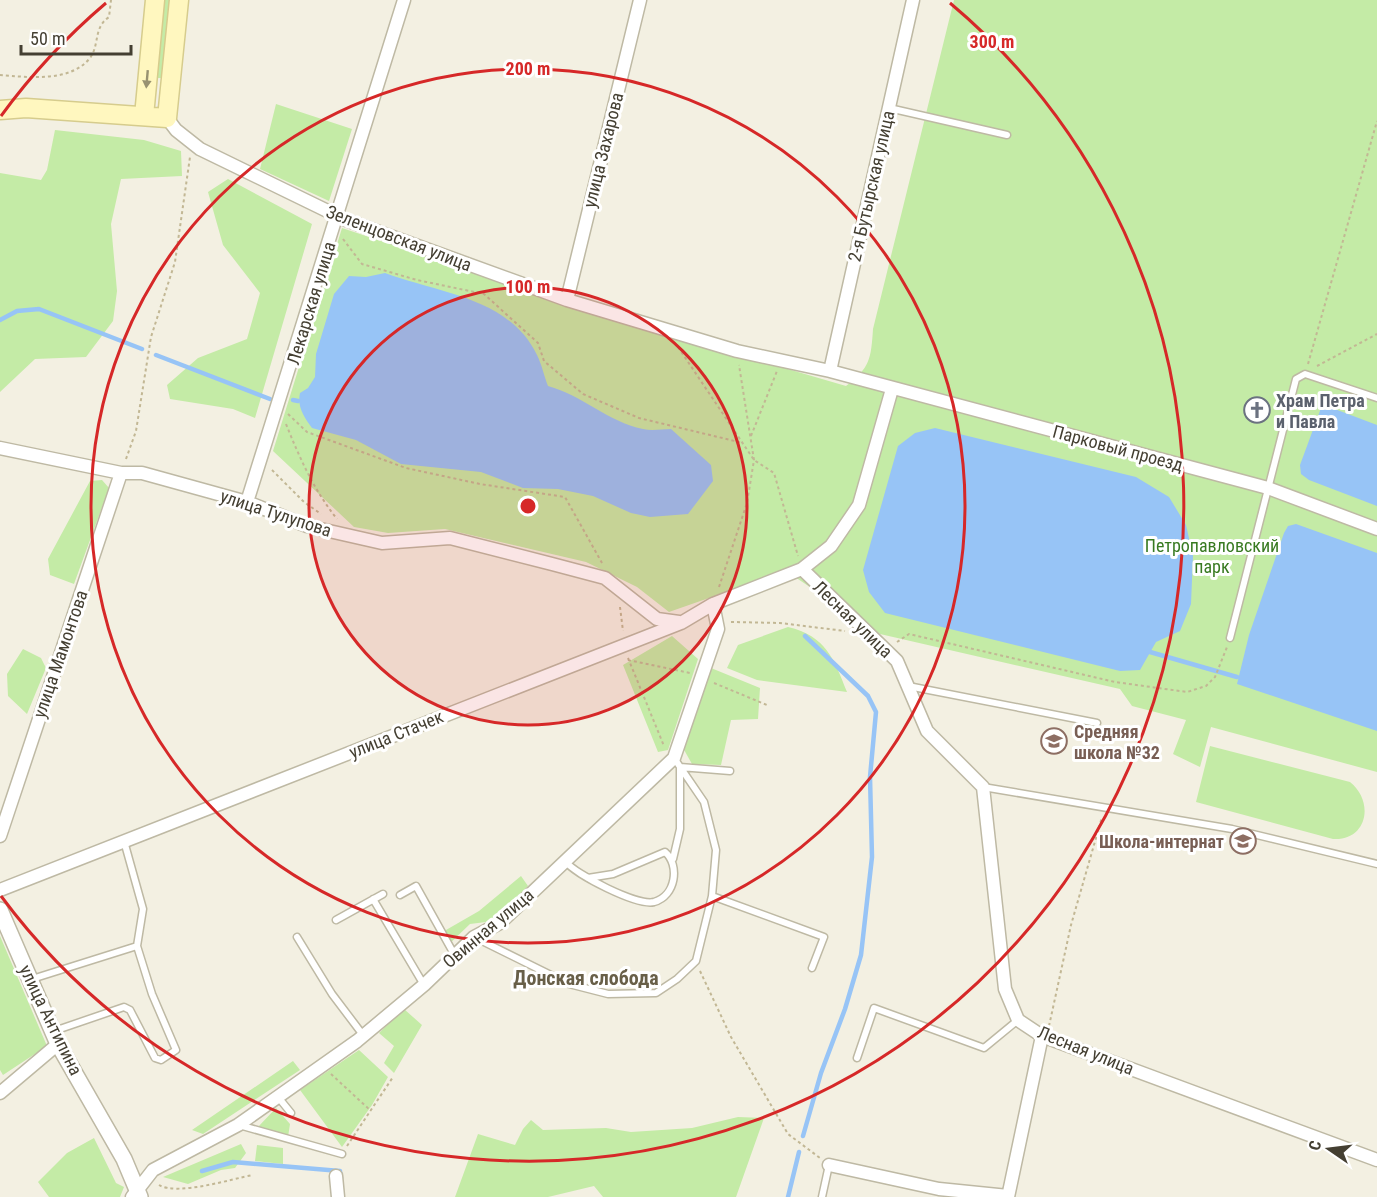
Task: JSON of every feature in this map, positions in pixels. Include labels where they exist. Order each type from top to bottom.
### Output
[{"type":"main road","points":[[144,116],[155,0]]},
{"type":"main road","points":[[0,110],[60,110],[167,118],[179,0]]},
{"type":"street","name":"Лекарская улица","points":[[247,502],[279,406],[404,0]]},
{"type":"street","name":"улица Захарова","points":[[567,300],[640,0]]},
{"type":"street","name":"2-я Бутырская улица","points":[[830,371],[913,0]]},
{"type":"street","points":[[0,101],[60,110]]},
{"type":"street","name":"Зеленцовская улица","points":[[167,118],[176,130],[192,143],[335,221],[668,332],[736,351],[830,371],[856,380]]},
{"type":"street","name":"Парковый проезд","points":[[856,380],[1268,488],[1377,529]]},
{"type":"street","name":"улица Стачек","points":[[0,890],[625,643],[681,623],[713,604],[802,569],[831,546],[859,505],[892,389]]},
{"type":"street","name":"улица Тулупова","points":[[0,448],[121,473],[142,473],[247,502],[297,523],[382,543],[450,538],[605,578],[657,619],[681,623]]},
{"type":"street","name":"улица Мамонтова","points":[[0,836],[121,473]]},
{"type":"street","name":"Лесная улица","points":[[802,569],[897,661],[927,731],[983,787],[1005,989],[1018,1020],[1048,1038],[1377,1160]]},
{"type":"street","name":"Овинная улица","points":[[139,1190],[153,1170],[238,1125],[364,1035],[424,985],[474,937],[500,923],[565,861],[677,762],[718,628],[713,604]]},
{"type":"street","name":"улица Антипина","points":[[0,910],[56,1037],[139,1190]]},
{"type":"street","points":[[0,1093],[56,1037]]},
{"type":"street","points":[[829,1166],[958,1194],[1008,1197],[1048,1038]]},
{"type":"street","points":[[336,1176],[338,1197]]},
{"type":"lane","points":[[888,108],[1006,135]]},
{"type":"lane","points":[[1230,638],[1296,379],[1305,373],[1377,398]]},
{"type":"lane","points":[[908,686],[1097,723]]},
{"type":"lane","points":[[677,762],[730,771]]},
{"type":"lane","points":[[565,861],[588,878],[634,898],[653,902],[664,896],[673,881],[675,870],[673,860],[680,828],[677,762]]},
{"type":"lane","points":[[474,937],[569,984],[608,994],[656,993],[677,979],[696,961],[712,896],[716,850],[704,802],[677,762]]},
{"type":"lane","points":[[983,787],[1232,829],[1377,864]]},
{"type":"lane","points":[[56,1037],[124,1007],[130,1010],[155,1058],[161,1060],[175,1052],[176,1048],[152,994],[137,946],[143,909],[124,841]]},
{"type":"lane","points":[[588,878],[613,874],[665,852],[673,860]]},
{"type":"lane","points":[[400,895],[416,886],[454,954]]},
{"type":"lane","points":[[336,920],[383,894]]},
{"type":"lane","points":[[712,896],[824,937],[812,968]]},
{"type":"lane","points":[[372,899],[424,985]]},
{"type":"lane","points":[[297,937],[332,994],[364,1035]]},
{"type":"lane","points":[[30,979],[137,946]]},
{"type":"lane","points":[[857,1058],[874,1008],[984,1048],[1018,1020]]},
{"type":"lane","points":[[278,1096],[291,1113]]},
{"type":"lane","points":[[238,1125],[342,1154]]},
{"type":"lane","points":[[822,1197],[829,1166]]},
{"type":"path","points":[[0,75],[48,79],[73,69],[90,58],[100,23],[109,17],[111,0]]},
{"type":"path","points":[[1305,373],[1377,121]]},
{"type":"path","points":[[121,473],[136,431],[151,337],[175,262],[192,143]]},
{"type":"path","points":[[335,221],[362,264],[417,280],[484,294],[538,343],[544,361],[583,394],[639,418],[743,443]]},
{"type":"path","points":[[668,332],[754,460],[774,473],[802,569]]},
{"type":"path","points":[[1305,373],[1377,334]]},
{"type":"path","points":[[713,604],[747,503],[754,460],[736,351]]},
{"type":"path","points":[[751,438],[781,360]]},
{"type":"path","points":[[279,406],[304,469],[321,499],[350,536]]},
{"type":"path","points":[[279,406],[307,432],[406,468],[480,484],[565,497],[601,560],[605,578]]},
{"type":"path","points":[[263,453],[274,474],[322,515]]},
{"type":"path","points":[[617,586],[628,660],[662,743],[677,762]]},
{"type":"path","points":[[717,621],[780,623],[846,631]]},
{"type":"path","points":[[885,650],[909,634],[1115,682],[1178,692],[1195,691],[1215,677],[1230,638]]},
{"type":"path","points":[[1048,1038],[1071,925],[1106,806]]},
{"type":"path","points":[[696,961],[731,1037],[788,1134],[829,1166]]},
{"type":"path","points":[[319,1065],[336,1077],[371,1111]]},
{"type":"path","points":[[342,1154],[393,1077]]},
{"type":"path","points":[[139,1190],[200,1186],[253,1174]]},
{"type":"green space","points":[[164,0],[170,0],[162,78],[156,78]]},
{"type":"green space","name":"Петропавловский парк","points":[[954,0],[1377,0],[1377,772],[1211,727],[1200,767],[1173,754],[1186,720],[1132,706],[1120,689],[880,634],[786,571],[669,612],[637,587],[586,562],[445,529],[388,533],[354,527],[273,451],[342,228],[616,319],[846,386],[865,368],[870,355],[873,329]]},
{"type":"green space","points":[[276,104],[352,129],[329,201],[260,169]]},
{"type":"green space","points":[[55,130],[144,140],[181,151],[182,176],[121,179],[111,224],[117,291],[113,321],[86,357],[35,359],[0,392],[0,173],[41,180],[47,170]]},
{"type":"green space","points":[[228,179],[312,224],[255,418],[233,409],[170,399],[167,385],[198,358],[247,339],[260,293],[223,245],[208,192]]},
{"type":"green space","points":[[102,480],[109,488],[74,584],[50,575],[48,559],[90,481]]},
{"type":"green space","points":[[788,627],[811,636],[827,650],[847,692],[757,680],[727,668],[738,645]]},
{"type":"green space","points":[[672,636],[698,659],[668,750],[658,752],[623,665]]},
{"type":"green space","points":[[23,649],[41,658],[46,668],[27,714],[8,696],[7,674]]},
{"type":"green space","points":[[711,668],[760,688],[758,719],[731,720],[721,765],[692,764],[683,748]]},
{"type":"green space","points":[[1210,746],[1350,782],[1358,790],[1365,809],[1360,827],[1354,834],[1345,838],[1333,839],[1196,802]]},
{"type":"green space","points":[[521,876],[528,886],[494,921],[470,924],[446,947],[446,930],[479,911]]},
{"type":"green space","points":[[0,936],[47,1046],[3,1075],[0,1070]]},
{"type":"green space","points":[[404,1009],[422,1025],[394,1073],[384,1063],[394,1046],[379,1033]]},
{"type":"green space","points":[[359,1050],[388,1077],[372,1105],[342,1147],[300,1090]]},
{"type":"green space","points":[[293,1061],[300,1070],[203,1134],[192,1130]]},
{"type":"green space","points":[[276,1108],[290,1124],[288,1137],[258,1127]]},
{"type":"green space","points":[[738,1117],[764,1118],[736,1197],[603,1197],[594,1186],[548,1197],[455,1197],[478,1134],[515,1145],[523,1129],[531,1120],[543,1130],[606,1128],[631,1132],[692,1128]]},
{"type":"green space","points":[[94,1138],[116,1183],[124,1187],[120,1197],[49,1197],[38,1182],[67,1153]]},
{"type":"green space","points":[[241,1144],[246,1153],[235,1168],[221,1170],[188,1184],[163,1177]]},
{"type":"green space","points":[[257,1145],[283,1148],[283,1164],[255,1161]]},
{"type":"water","points":[[385,273],[449,292],[491,309],[525,336],[537,355],[548,386],[630,426],[646,430],[671,429],[711,465],[713,481],[688,514],[650,517],[631,513],[593,496],[558,489],[523,488],[481,472],[401,464],[356,440],[312,428],[300,407],[299,398],[300,393],[308,388],[315,377],[316,354],[334,294],[349,276],[366,277]]},
{"type":"water","points":[[1321,408],[1332,408],[1377,425],[1377,506],[1309,480],[1301,474],[1300,465]]},
{"type":"water","points":[[935,428],[1136,477],[1169,497],[1186,525],[1193,556],[1191,604],[1180,631],[1156,642],[1140,670],[1120,671],[885,613],[869,592],[863,570],[898,446],[915,433]]},
{"type":"water","points":[[1296,524],[1377,553],[1377,731],[1237,684],[1249,635],[1284,533],[1288,526]]},
{"type":"waterway","points":[[0,320],[17,311],[39,309],[142,349]]},
{"type":"waterway","points":[[156,355],[270,399]]},
{"type":"waterway","points":[[293,400],[298,401]]},
{"type":"waterway","points":[[803,1136],[821,1073],[845,1009],[861,955],[872,857],[870,777],[876,712],[868,696],[805,636]]},
{"type":"waterway","points":[[1150,652],[1237,677]]},
{"type":"waterway","points":[[788,1197],[799,1152]]},
{"type":"waterway","points":[[202,1171],[233,1162],[340,1171],[341,1178]]},
{"type":"place","name":"Храм Петра и Павла","points":[[1257,410]]},
{"type":"place","name":"Средняя школа №32","points":[[1054,741]]},
{"type":"place","name":"Школа-интернат","points":[[1243,841]]},
{"type":"district","name":"Донская слобода","points":[[586,978]]}]
